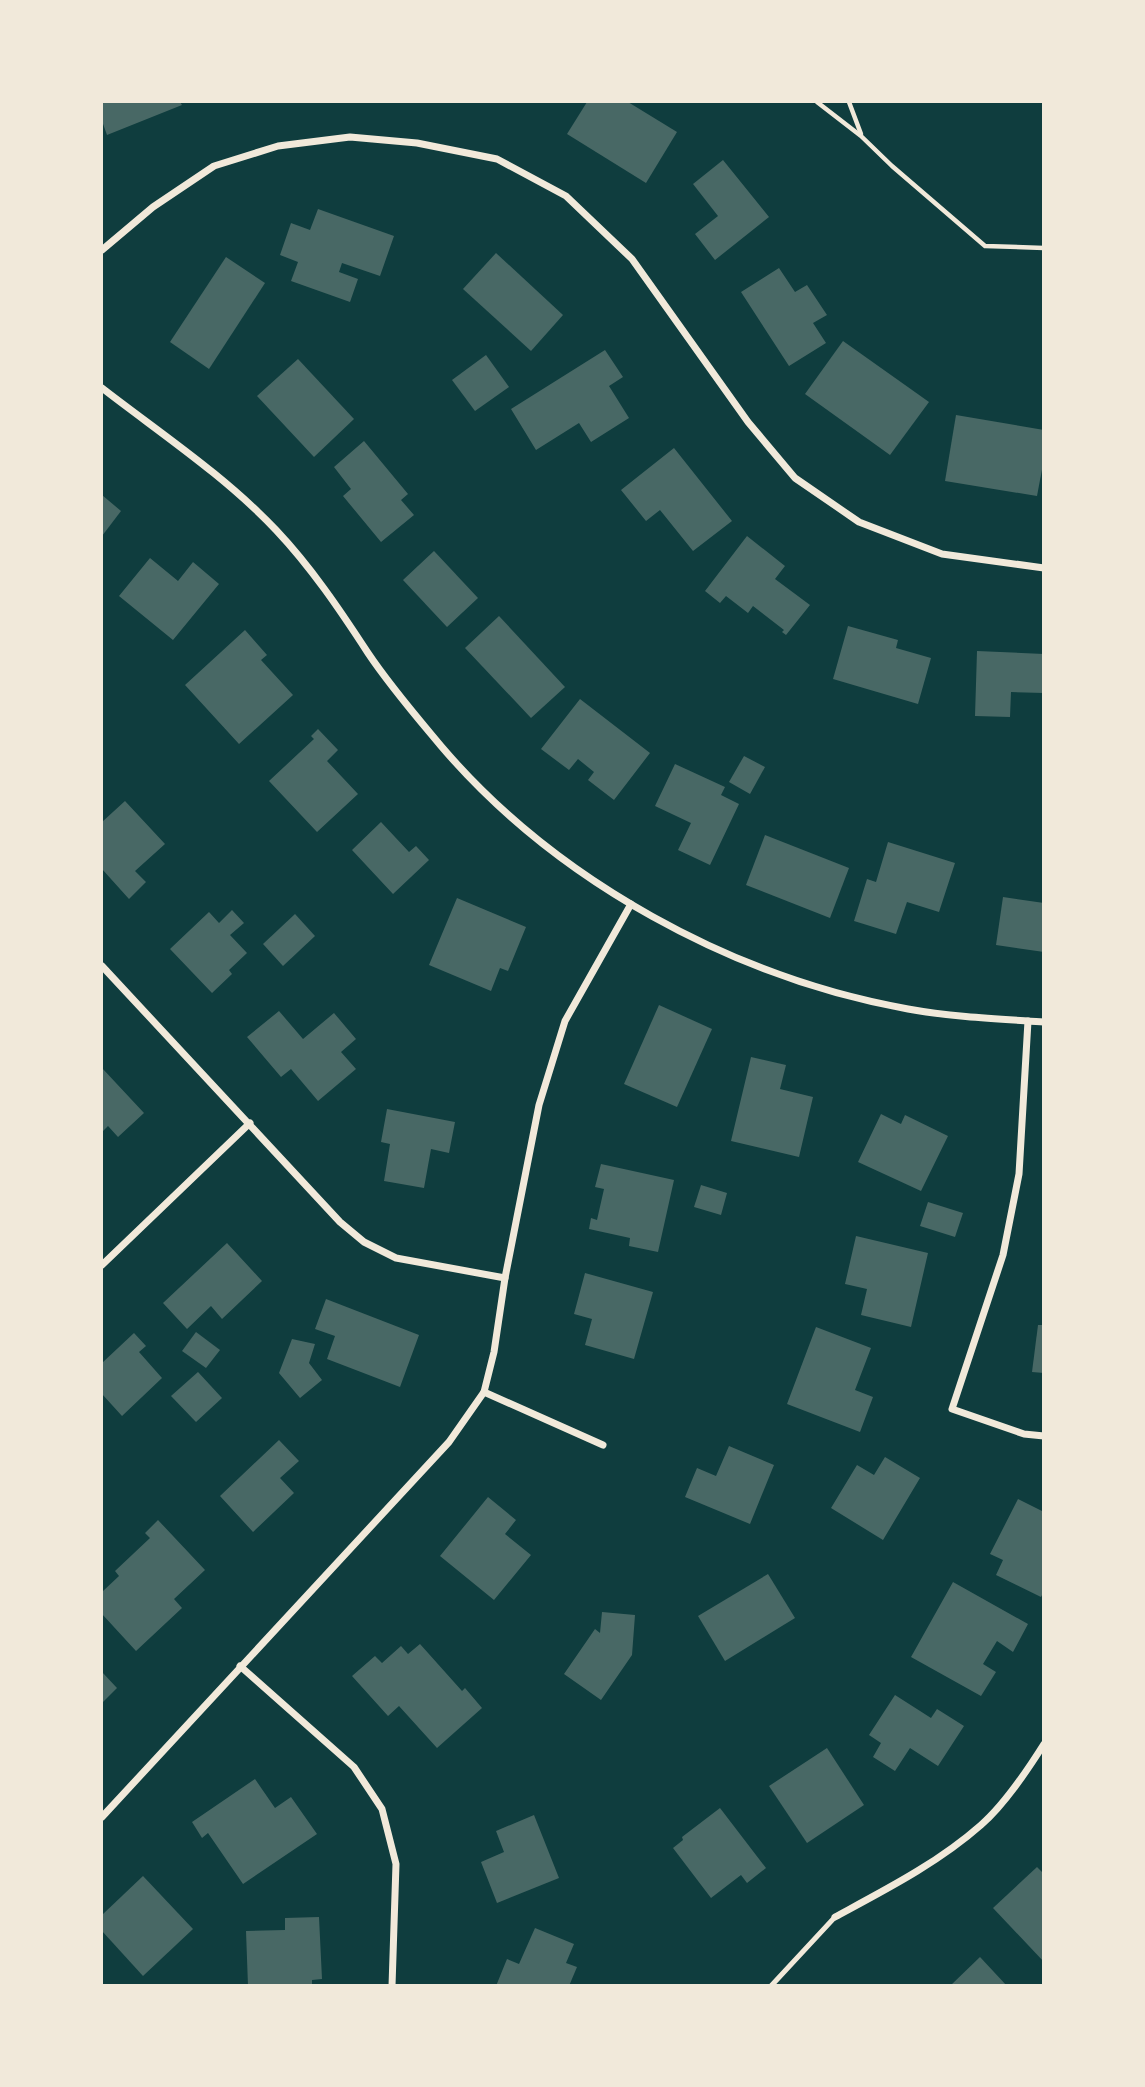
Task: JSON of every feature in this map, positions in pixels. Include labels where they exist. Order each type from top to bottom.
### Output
[{"type":"street","points":[[102,250],[153,207],[214,166],[278,146],[350,137],[417,143],[497,159],[566,196],[632,259],[748,422],[795,478],[859,522],[942,554],[1044,568]]},
{"type":"street","points":[[102,388],[239,495],[276,530],[337,603],[369,655],[444,749],[485,792],[540,840],[597,884],[674,929],[750,962],[823,988],[907,1009],[1044,1022]]},
{"type":"street","points":[[102,1817],[449,1442],[484,1392],[494,1352],[505,1278],[539,1105],[565,1021],[631,904]]},
{"type":"street","points":[[102,966],[341,1222],[364,1242],[396,1258],[505,1278]]},
{"type":"street","points":[[1028,1021],[1019,1174],[1003,1255],[952,1409],[1024,1434],[1044,1436]]},
{"type":"street","points":[[102,1265],[250,1123]]},
{"type":"street","points":[[484,1392],[603,1445]]},
{"type":"street","points":[[240,1666],[354,1767],[382,1809],[396,1864],[392,1986]]},
{"type":"street","points":[[835,1917],[912,1875],[982,1824],[1027,1771],[1044,1744]]},
{"type":"lane","points":[[771,1986],[835,1917]]},
{"type":"path","points":[[817,102],[861,136],[985,246],[1044,248]]},
{"type":"path","points":[[849,102],[861,136]]},
{"type":"building","points":[[102,102],[180,102],[182,105],[107,135],[102,121]]},
{"type":"building","points":[[587,102],[628,102],[677,132],[646,183],[567,134]]},
{"type":"building","points":[[723,160],[769,217],[715,260],[695,234],[718,216],[693,184]]},
{"type":"building","points":[[318,209],[394,236],[380,276],[342,263],[339,272],[358,279],[350,302],[291,281],[298,262],[280,255],[291,223],[310,230]]},
{"type":"building","points":[[496,253],[563,315],[531,351],[463,289]]},
{"type":"building","points":[[226,257],[265,283],[209,369],[170,342]]},
{"type":"building","points":[[779,268],[795,292],[807,285],[827,315],[813,323],[826,343],[789,366],[741,292]]},
{"type":"building","points":[[843,341],[929,402],[890,455],[805,394]]},
{"type":"building","points":[[605,350],[623,377],[609,386],[629,418],[591,442],[579,423],[536,450],[511,409]]},
{"type":"building","points":[[486,355],[509,387],[475,411],[452,380]]},
{"type":"building","points":[[298,359],[354,419],[314,457],[257,396]]},
{"type":"building","points":[[956,415],[1044,430],[1044,459],[1037,496],[945,481]]},
{"type":"building","points":[[364,441],[408,494],[401,500],[414,515],[381,542],[343,496],[351,489],[334,467]]},
{"type":"building","points":[[674,448],[732,521],[693,551],[660,510],[646,521],[621,490]]},
{"type":"building","points":[[102,495],[121,511],[102,536]]},
{"type":"building","points":[[747,536],[785,566],[775,579],[810,605],[786,635],[782,632],[784,630],[753,606],[748,613],[726,596],[720,603],[705,591]]},
{"type":"building","points":[[434,551],[478,598],[447,627],[403,580]]},
{"type":"building","points":[[150,558],[178,581],[193,562],[219,584],[173,640],[119,596]]},
{"type":"building","points":[[499,616],[565,687],[531,718],[465,648]]},
{"type":"building","points":[[848,626],[898,640],[896,648],[931,658],[918,704],[833,679]]},
{"type":"building","points":[[245,630],[267,655],[261,660],[293,695],[239,744],[185,685]]},
{"type":"building","points":[[977,651],[1044,654],[1044,693],[1011,692],[1010,717],[975,716]]},
{"type":"building","points":[[580,699],[650,753],[614,800],[588,780],[594,772],[578,759],[569,770],[541,749]]},
{"type":"building","points":[[318,729],[338,750],[327,761],[358,794],[317,832],[269,781],[314,739],[311,736]]},
{"type":"building","points":[[744,756],[765,767],[750,794],[729,782]]},
{"type":"building","points":[[675,764],[725,787],[721,795],[739,804],[710,865],[678,850],[691,823],[655,806]]},
{"type":"building","points":[[125,801],[165,844],[135,871],[146,882],[129,899],[102,869],[102,822]]},
{"type":"building","points":[[381,822],[409,852],[416,846],[429,860],[393,894],[352,850]]},
{"type":"building","points":[[765,835],[849,868],[830,918],[746,885]]},
{"type":"building","points":[[888,842],[955,863],[939,912],[907,902],[896,934],[854,921],[867,879],[876,882]]},
{"type":"building","points":[[1003,897],[1044,903],[1044,952],[996,945]]},
{"type":"building","points":[[457,898],[526,927],[508,971],[500,968],[491,991],[429,965]]},
{"type":"building","points":[[232,910],[244,923],[230,935],[247,953],[229,970],[232,974],[212,993],[170,949],[209,912],[219,923]]},
{"type":"building","points":[[295,914],[315,936],[283,966],[263,944]]},
{"type":"building","points":[[659,1005],[712,1029],[677,1107],[624,1084]]},
{"type":"building","points":[[279,1011],[303,1039],[334,1013],[356,1039],[341,1052],[356,1069],[318,1101],[291,1069],[281,1077],[247,1037]]},
{"type":"building","points":[[751,1057],[786,1065],[780,1089],[813,1097],[799,1157],[731,1141]]},
{"type":"building","points":[[102,1068],[144,1113],[118,1137],[108,1126],[102,1132]]},
{"type":"building","points":[[387,1109],[455,1122],[449,1153],[431,1149],[424,1188],[384,1181],[390,1144],[381,1142]]},
{"type":"building","points":[[881,1114],[901,1124],[905,1115],[948,1136],[921,1191],[858,1162]]},
{"type":"building","points":[[601,1164],[674,1180],[658,1252],[629,1246],[630,1238],[589,1229],[591,1218],[597,1220],[604,1189],[595,1187]]},
{"type":"building","points":[[701,1185],[727,1193],[721,1215],[694,1207]]},
{"type":"building","points":[[928,1202],[963,1213],[955,1237],[920,1226]]},
{"type":"building","points":[[856,1236],[928,1253],[911,1327],[861,1315],[867,1289],[845,1284]]},
{"type":"building","points":[[227,1243],[262,1281],[222,1319],[211,1306],[187,1329],[163,1303]]},
{"type":"building","points":[[585,1273],[653,1292],[634,1359],[585,1345],[592,1319],[574,1314]]},
{"type":"building","points":[[326,1299],[419,1335],[400,1387],[327,1359],[335,1336],[315,1329]]},
{"type":"building","points":[[1038,1325],[1044,1325],[1044,1373],[1032,1372]]},
{"type":"building","points":[[816,1327],[871,1348],[855,1390],[873,1397],[860,1432],[787,1404]]},
{"type":"building","points":[[196,1332],[220,1350],[206,1368],[182,1351]]},
{"type":"building","points":[[134,1333],[146,1346],[139,1352],[162,1378],[122,1416],[102,1394],[102,1363]]},
{"type":"building","points":[[292,1339],[315,1344],[309,1363],[322,1380],[300,1398],[279,1373]]},
{"type":"building","points":[[198,1372],[222,1398],[196,1422],[171,1396]]},
{"type":"building","points":[[279,1440],[299,1461],[280,1478],[294,1493],[253,1532],[220,1496]]},
{"type":"building","points":[[729,1446],[774,1465],[750,1524],[685,1497],[697,1468],[716,1476]]},
{"type":"building","points":[[885,1457],[920,1478],[883,1540],[831,1508],[857,1465],[874,1475]]},
{"type":"building","points":[[488,1497],[516,1520],[505,1534],[531,1555],[494,1600],[440,1556]]},
{"type":"building","points":[[1018,1499],[1044,1512],[1044,1591],[1041,1597],[996,1575],[1003,1560],[990,1554]]},
{"type":"building","points":[[158,1520],[205,1570],[174,1599],[182,1608],[136,1651],[102,1614],[102,1592],[119,1576],[115,1571],[150,1538],[145,1533]]},
{"type":"building","points":[[768,1574],[795,1618],[725,1661],[698,1616]]},
{"type":"building","points":[[953,1582],[1028,1624],[1013,1652],[997,1641],[983,1664],[996,1672],[981,1696],[911,1657]]},
{"type":"building","points":[[602,1612],[635,1615],[632,1655],[601,1700],[564,1674],[595,1629],[600,1633]]},
{"type":"building","points":[[420,1644],[462,1691],[465,1688],[482,1708],[437,1748],[399,1706],[388,1716],[352,1676],[375,1656],[382,1663],[401,1646],[408,1654]]},
{"type":"building","points":[[102,1672],[117,1688],[102,1703]]},
{"type":"building","points":[[895,1695],[931,1718],[937,1709],[964,1726],[938,1766],[910,1748],[895,1771],[873,1757],[881,1743],[869,1735]]},
{"type":"building","points":[[827,1748],[864,1805],[807,1843],[769,1786]]},
{"type":"building","points":[[255,1779],[275,1808],[291,1797],[317,1834],[243,1884],[208,1833],[202,1838],[192,1822]]},
{"type":"building","points":[[720,1808],[766,1868],[747,1883],[741,1875],[711,1898],[673,1848],[683,1840],[682,1837]]},
{"type":"building","points":[[534,1815],[559,1878],[497,1903],[481,1862],[504,1852],[496,1831]]},
{"type":"building","points":[[1037,1867],[1044,1874],[1044,1962],[993,1908]]},
{"type":"building","points":[[143,1876],[193,1929],[143,1976],[102,1931],[102,1915]]},
{"type":"building","points":[[319,1917],[322,1979],[312,1980],[312,1986],[248,1986],[246,1931],[285,1930],[285,1918]]},
{"type":"building","points":[[535,1928],[574,1944],[566,1963],[577,1967],[569,1986],[496,1986],[507,1959],[519,1964]]},
{"type":"building","points":[[980,1957],[1007,1986],[950,1986]]}]
